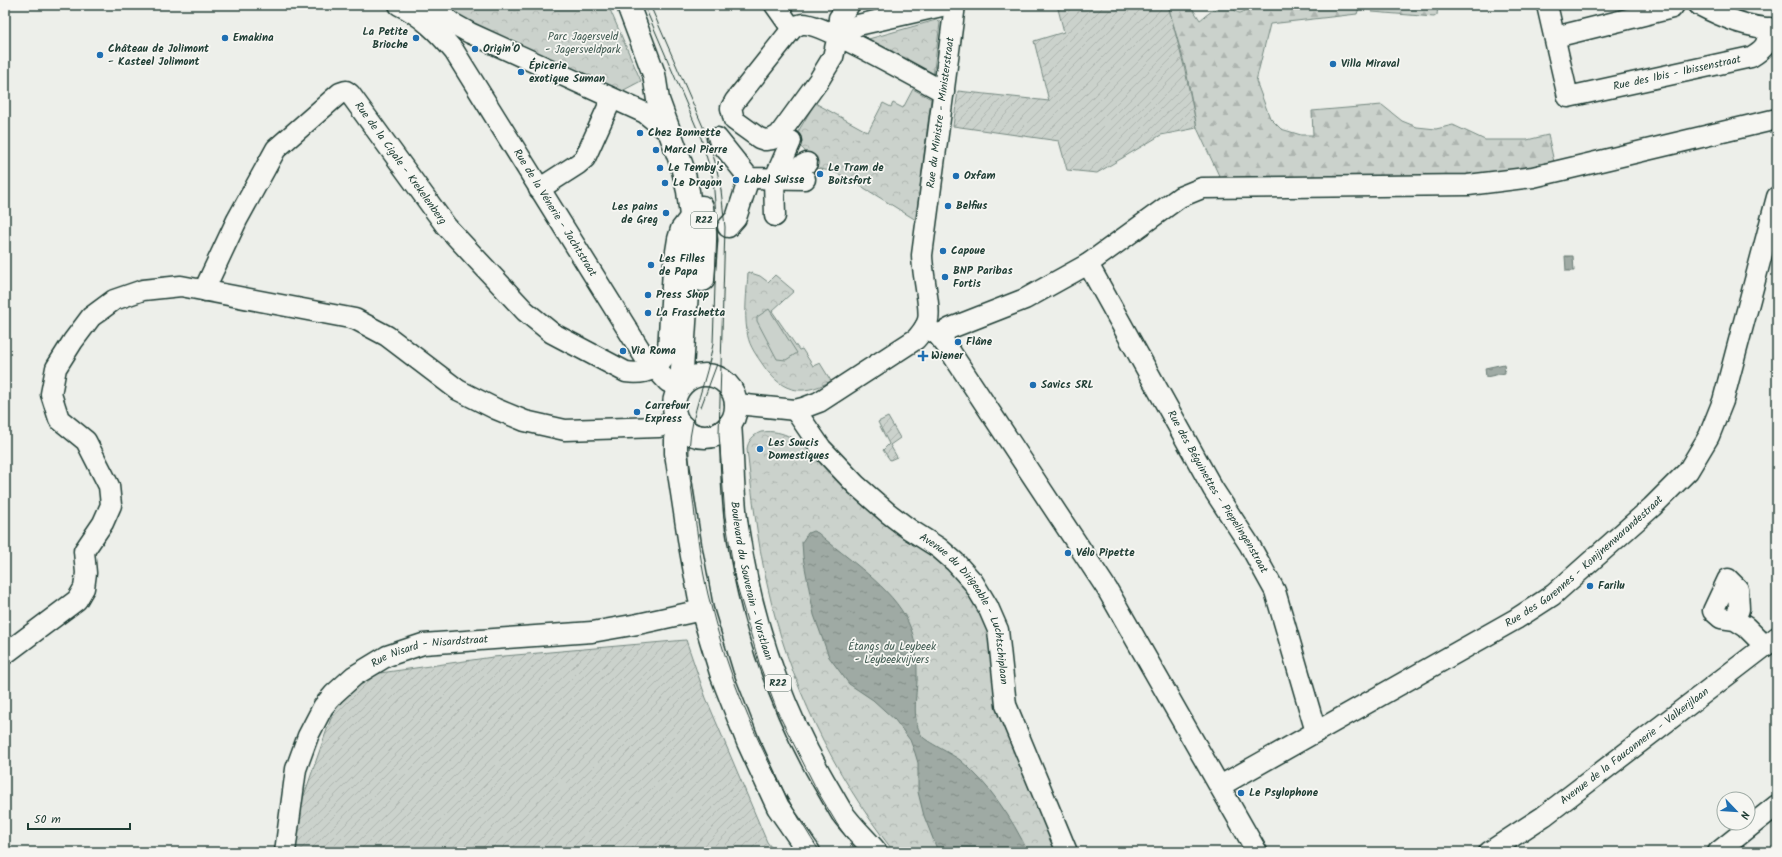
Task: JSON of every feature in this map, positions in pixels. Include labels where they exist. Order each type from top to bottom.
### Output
[{"type":"main road","name":"R22","points":[[628,5],[654,74],[667,95],[687,145],[695,168],[703,211],[706,240],[689,380]]},
{"type":"main road","name":"R22","points":[[654,74],[658,100],[682,166],[688,191],[691,216],[689,380]]},
{"type":"main road","name":"R22","points":[[734,414],[734,392],[723,380],[709,374],[689,380],[677,392],[674,404],[680,424],[676,439],[676,453],[690,544],[702,610],[722,676],[748,742],[778,807],[809,852]]},
{"type":"main road","points":[[680,424],[695,435],[708,437],[722,432],[734,414]]},
{"type":"main road","name":"Boulevard du Souverain - Vorstlaan","points":[[734,414],[734,492],[744,567],[752,602],[770,662],[788,709],[808,753],[843,814],[876,852]]},
{"type":"street","name":"Rue de la Vénerie - Jachtstraat","points":[[399,5],[417,15],[434,28],[454,51],[644,356],[668,382],[689,380]]},
{"type":"street","points":[[429,5],[470,33],[645,114],[672,135]]},
{"type":"street","points":[[775,5],[788,34]]},
{"type":"street","points":[[849,5],[839,18],[838,36],[833,57],[819,80],[779,135],[772,139],[765,140],[759,138],[734,120],[731,108],[735,101],[788,34],[803,24],[811,25],[838,36],[944,92]]},
{"type":"street","points":[[838,36],[858,25],[946,5]]},
{"type":"street","name":"Rue du Ministre - Ministerstraat","points":[[932,331],[928,314],[922,268],[926,221],[955,5]]},
{"type":"street","points":[[1547,5],[1555,36],[1672,8],[1674,5]]},
{"type":"street","points":[[1699,5],[1721,17],[1748,26],[1773,29]]},
{"type":"street","name":"Rue des Ibis - Ibissenstraat","points":[[1555,36],[1568,98],[1752,57],[1764,49],[1773,29]]},
{"type":"street","points":[[454,51],[460,40],[470,33]]},
{"type":"street","name":"Rue de la Cigale - Krekelenberg","points":[[206,291],[206,286],[237,220],[276,149],[340,93],[346,91],[350,94],[446,226],[525,312],[552,333],[626,372],[635,374],[655,369]]},
{"type":"street","points":[[539,189],[585,158],[608,108]]},
{"type":"street","points":[[734,414],[794,420],[798,414],[806,416],[819,402],[916,339],[932,331],[951,328],[1025,299],[1088,264],[1180,197],[1202,188],[1468,185],[1497,183],[1533,177],[1777,119]]},
{"type":"street","points":[[716,138],[749,178],[774,180],[806,171]]},
{"type":"street","points":[[775,216],[774,180],[791,141]]},
{"type":"street","points":[[728,227],[736,218],[749,178]]},
{"type":"street","name":"Rue des Garennes - Konijnenwarandestraat","points":[[1220,786],[1516,619],[1553,595],[1652,507],[1688,471],[1709,436],[1723,401],[1777,197]]},
{"type":"street","points":[[655,369],[662,362],[668,350],[673,270],[678,239],[681,229],[691,216]]},
{"type":"street","name":"Rue des Béguinettes - Piepelingenstraat","points":[[1088,264],[1213,489],[1249,544],[1275,591],[1316,732]]},
{"type":"street","points":[[5,654],[77,600],[84,588],[86,573],[84,551],[103,523],[111,505],[109,486],[86,441],[59,419],[50,394],[56,368],[73,341],[91,317],[114,300],[143,290],[182,286],[355,319],[387,336],[458,390],[496,409],[524,420],[566,430],[659,427],[680,424]]},
{"type":"street","points":[[932,331],[946,345],[1107,589],[1257,852]]},
{"type":"street","name":"Avenue du Dirigeable - Luchtschiplaan","points":[[798,414],[821,448],[856,485],[909,529],[939,548],[955,562],[973,582],[988,607],[998,630],[1006,705],[1067,852]]},
{"type":"street","name":"Rue Nisard - Nisardstraat","points":[[285,852],[296,769],[308,736],[323,707],[354,676],[387,656],[423,644],[592,632],[702,610]]},
{"type":"street","points":[[1736,620],[1771,642]]},
{"type":"street","name":"Avenue de la Fauconnerie - Valkerijlaan","points":[[1489,852],[1544,816],[1771,642]]},
{"type":"street","points":[[1718,852],[1777,805]]},
{"type":"green space","name":"Parc Jagersveld - Jagersveldpark","points":[[438,5],[608,5],[641,81],[622,91],[600,93]]},
{"type":"green space","points":[[1057,5],[1168,5],[1185,70],[1197,128],[1161,135],[1097,173],[1067,170],[1059,141],[953,126],[958,91],[1049,101],[1034,41],[1064,32]]},
{"type":"green space","points":[[1168,5],[1190,5],[1200,20],[1215,9],[1224,6],[1228,6],[1240,13],[1255,5],[1360,5],[1357,14],[1270,24],[1256,81],[1270,118],[1281,129],[1301,135],[1313,135],[1312,111],[1382,105],[1402,121],[1417,127],[1436,129],[1453,125],[1485,140],[1527,140],[1548,135],[1554,162],[1529,170],[1466,178],[1221,180],[1197,128],[1186,70]]},
{"type":"green space","points":[[1372,5],[1438,5],[1437,15],[1434,17],[1372,12],[1370,9]]},
{"type":"green space","points":[[936,20],[940,23],[933,77],[865,40]]},
{"type":"green space","points":[[913,89],[931,99],[916,220],[848,178],[834,172],[807,166],[805,151],[792,142],[815,103],[868,132],[883,103],[891,107],[893,103],[903,108]]},
{"type":"green space","points":[[748,272],[760,276],[768,282],[775,275],[794,291],[772,311],[799,350],[802,349],[813,366],[820,363],[831,381],[809,389],[791,389],[775,380],[768,372],[754,351],[748,335],[746,309]]},
{"type":"green space","points":[[769,309],[797,353],[786,360],[777,359],[757,321],[757,317]]},
{"type":"green space","points":[[888,417],[900,438],[890,445],[897,457],[890,460],[883,450],[889,444],[878,422]]},
{"type":"green space","name":"Étangs du Leybeek - Leybeekvijvers","points":[[761,432],[777,432],[797,441],[948,565],[981,611],[1060,852],[894,852],[872,822],[851,791],[816,725],[800,690],[776,620],[760,550],[747,449],[748,443],[751,439]]},
{"type":"green space","points":[[686,640],[706,698],[767,842],[775,852],[286,852],[287,844],[338,698],[366,675],[493,657]]},
{"type":"water","points":[[1565,256],[1573,256],[1574,271],[1566,271]]},
{"type":"water","points":[[1504,364],[1505,373],[1486,377],[1485,368]]},
{"type":"water","points":[[813,531],[818,533],[868,574],[892,597],[901,609],[911,628],[916,647],[917,681],[915,713],[918,729],[924,738],[960,760],[981,780],[1007,814],[1028,852],[940,852],[937,849],[924,816],[918,792],[918,763],[910,740],[895,720],[873,700],[849,684],[829,657],[814,615],[803,557],[802,542],[808,533]]},
{"type":"tram line","points":[[644,5],[701,138],[713,179],[717,227],[713,344],[690,436],[689,450],[690,475],[695,517],[706,584],[730,670],[755,734],[786,795],[820,852]]},
{"type":"tram line","points":[[650,5],[707,136],[716,165],[721,190],[725,227],[719,434],[725,516],[735,579],[760,666],[778,713],[818,792],[837,824],[857,852]]},
{"type":"tram line","points":[[701,407],[717,364]]},
{"type":"place","name":"Emakina","points":[[225,38]]},
{"type":"place","name":"La Petite Brioche","points":[[416,38]]},
{"type":"place","name":"Origin'O","points":[[475,49]]},
{"type":"place","name":"Château de Jolimont - Kasteel Jolimont","points":[[100,55]]},
{"type":"place","name":"Villa Miraval","points":[[1333,64]]},
{"type":"place","name":"Épicerie exotique Suman","points":[[521,72]]},
{"type":"place","name":"Chez Bonnette","points":[[640,133]]},
{"type":"place","name":"Marcel Pierre","points":[[656,150]]},
{"type":"place","name":"Le Temby's","points":[[660,168]]},
{"type":"place","name":"Le Tram de Boitsfort","points":[[820,174]]},
{"type":"place","name":"Oxfam","points":[[956,176]]},
{"type":"place","name":"Label Suisse","points":[[736,180]]},
{"type":"place","name":"Le Dragon","points":[[665,183]]},
{"type":"place","name":"Belfius","points":[[948,206]]},
{"type":"place","name":"Les pains de Greg","points":[[666,213]]},
{"type":"place","name":"Capoue","points":[[943,251]]},
{"type":"place","name":"Les Filles de Papa","points":[[651,265]]},
{"type":"place","name":"BNP Paribas Fortis","points":[[945,277]]},
{"type":"place","name":"Press Shop","points":[[648,295]]},
{"type":"place","name":"La Fraschetta","points":[[648,313]]},
{"type":"place","name":"Flâne","points":[[958,342]]},
{"type":"place","name":"Via Roma","points":[[623,351]]},
{"type":"place","name":"Wiener","points":[[923,356]]},
{"type":"place","name":"Savics SRL","points":[[1033,385]]},
{"type":"place","name":"Carrefour Express","points":[[637,412]]},
{"type":"place","name":"Les Soucis Domestiques","points":[[760,449]]},
{"type":"place","name":"Vélo Pipette","points":[[1068,553]]},
{"type":"place","name":"Farilu","points":[[1590,586]]},
{"type":"place","name":"Le Psylophone","points":[[1241,793]]}]
